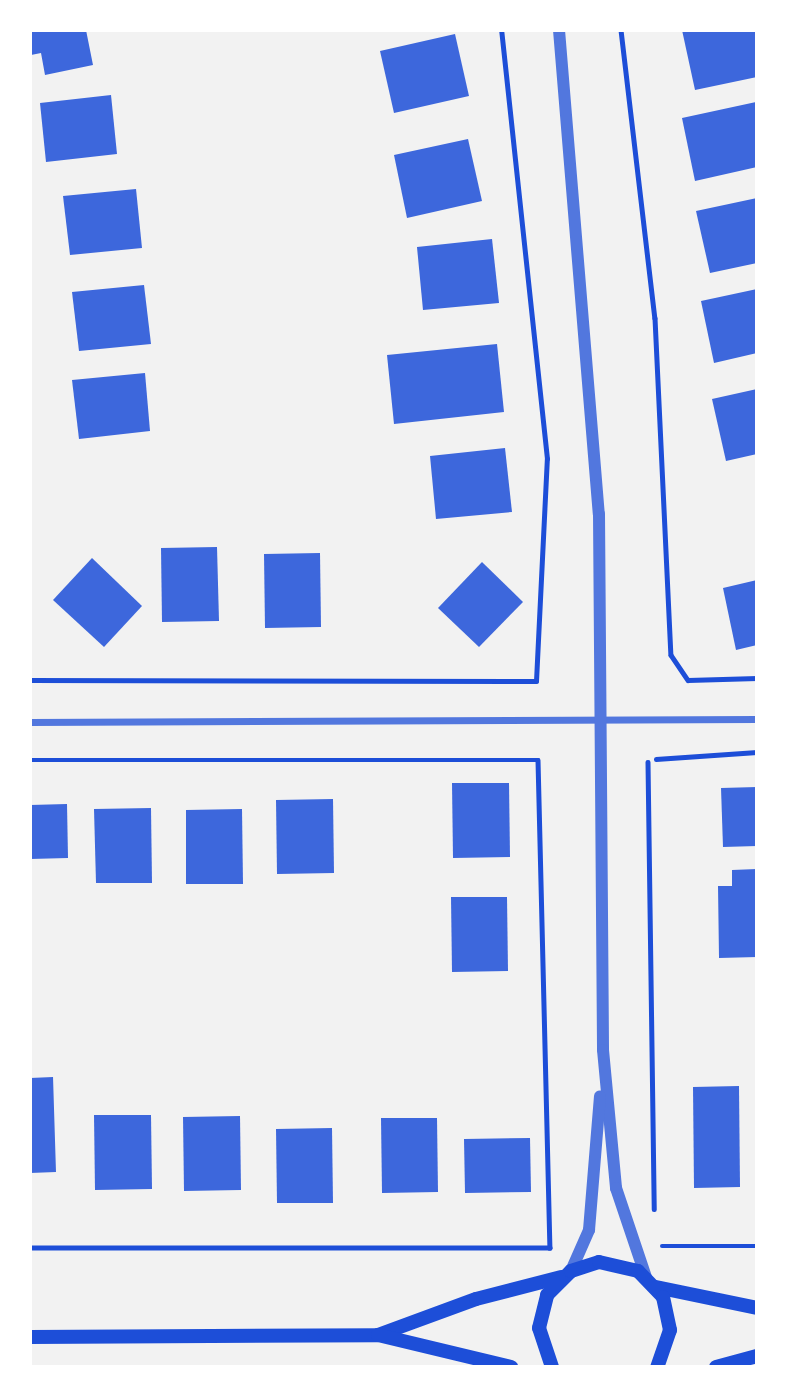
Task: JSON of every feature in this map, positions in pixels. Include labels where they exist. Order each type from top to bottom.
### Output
[{"type":"main road","points":[[379,1335],[476,1299],[609,1262],[651,1282],[757,1308]]},
{"type":"main road","points":[[552,1367],[540,1340],[540,1317],[566,1274]]},
{"type":"main road","points":[[651,1282],[670,1330],[657,1367]]},
{"type":"main road","points":[[30,1337],[379,1335],[511,1367]]},
{"type":"main road","points":[[716,1367],[757,1356]]},
{"type":"street","points":[[559,30],[598,514],[603,1050],[616,1188],[651,1282]]},
{"type":"street","points":[[30,722],[757,719]]},
{"type":"street","points":[[566,1274],[589,1230],[603,1050]]},
{"type":"path","points":[[30,680],[536,681],[547,459],[501,30]]},
{"type":"path","points":[[621,30],[655,317],[671,655],[688,680],[757,678]]},
{"type":"path","points":[[656,759],[757,752]]},
{"type":"path","points":[[30,760],[538,760],[550,1248],[30,1248]]},
{"type":"path","points":[[648,762],[654,1218]]},
{"type":"path","points":[[654,1246],[757,1246]]},
{"type":"building","points":[[86,30],[93,65],[45,75],[41,53],[31,55],[30,31]]},
{"type":"building","points":[[682,30],[757,30],[757,77],[695,90]]},
{"type":"building","points":[[455,34],[469,96],[394,113],[380,51]]},
{"type":"building","points":[[111,95],[117,154],[46,162],[40,103]]},
{"type":"building","points":[[756,102],[757,167],[695,181],[682,118]]},
{"type":"building","points":[[468,139],[482,201],[407,218],[394,155]]},
{"type":"building","points":[[136,189],[142,248],[70,255],[63,196]]},
{"type":"building","points":[[757,198],[757,263],[710,273],[696,211]]},
{"type":"building","points":[[492,239],[499,303],[423,310],[417,247]]},
{"type":"building","points":[[144,285],[151,344],[79,351],[72,292]]},
{"type":"building","points":[[757,289],[757,353],[714,363],[701,301]]},
{"type":"building","points":[[497,344],[504,412],[394,424],[387,355]]},
{"type":"building","points":[[145,373],[150,431],[79,439],[72,380]]},
{"type":"building","points":[[757,389],[757,454],[726,461],[712,399]]},
{"type":"building","points":[[505,448],[512,512],[436,519],[430,456]]},
{"type":"building","points":[[217,547],[219,621],[162,622],[161,548]]},
{"type":"building","points":[[320,553],[321,627],[265,628],[264,554]]},
{"type":"building","points":[[92,558],[142,606],[104,647],[53,600]]},
{"type":"building","points":[[482,562],[523,602],[479,647],[438,608]]},
{"type":"building","points":[[757,580],[757,645],[736,650],[723,588]]},
{"type":"building","points":[[452,783],[509,783],[510,857],[453,858]]},
{"type":"building","points":[[757,787],[757,846],[723,847],[721,788]]},
{"type":"building","points":[[333,799],[334,873],[277,874],[276,800]]},
{"type":"building","points":[[67,804],[68,858],[30,859],[30,805]]},
{"type":"building","points":[[151,808],[152,883],[96,883],[94,809]]},
{"type":"building","points":[[242,809],[243,884],[186,884],[186,810]]},
{"type":"building","points":[[757,869],[757,957],[719,958],[718,886],[732,886],[732,870]]},
{"type":"building","points":[[451,897],[507,897],[508,971],[452,972]]},
{"type":"building","points":[[53,1077],[56,1172],[30,1173],[30,1078]]},
{"type":"building","points":[[739,1086],[740,1187],[694,1188],[693,1087]]},
{"type":"building","points":[[94,1115],[151,1115],[152,1189],[95,1190]]},
{"type":"building","points":[[240,1116],[241,1190],[184,1191],[183,1117]]},
{"type":"building","points":[[381,1118],[437,1118],[438,1192],[382,1193]]},
{"type":"building","points":[[332,1128],[333,1203],[277,1203],[276,1129]]},
{"type":"building","points":[[530,1138],[531,1192],[465,1193],[464,1139]]}]
